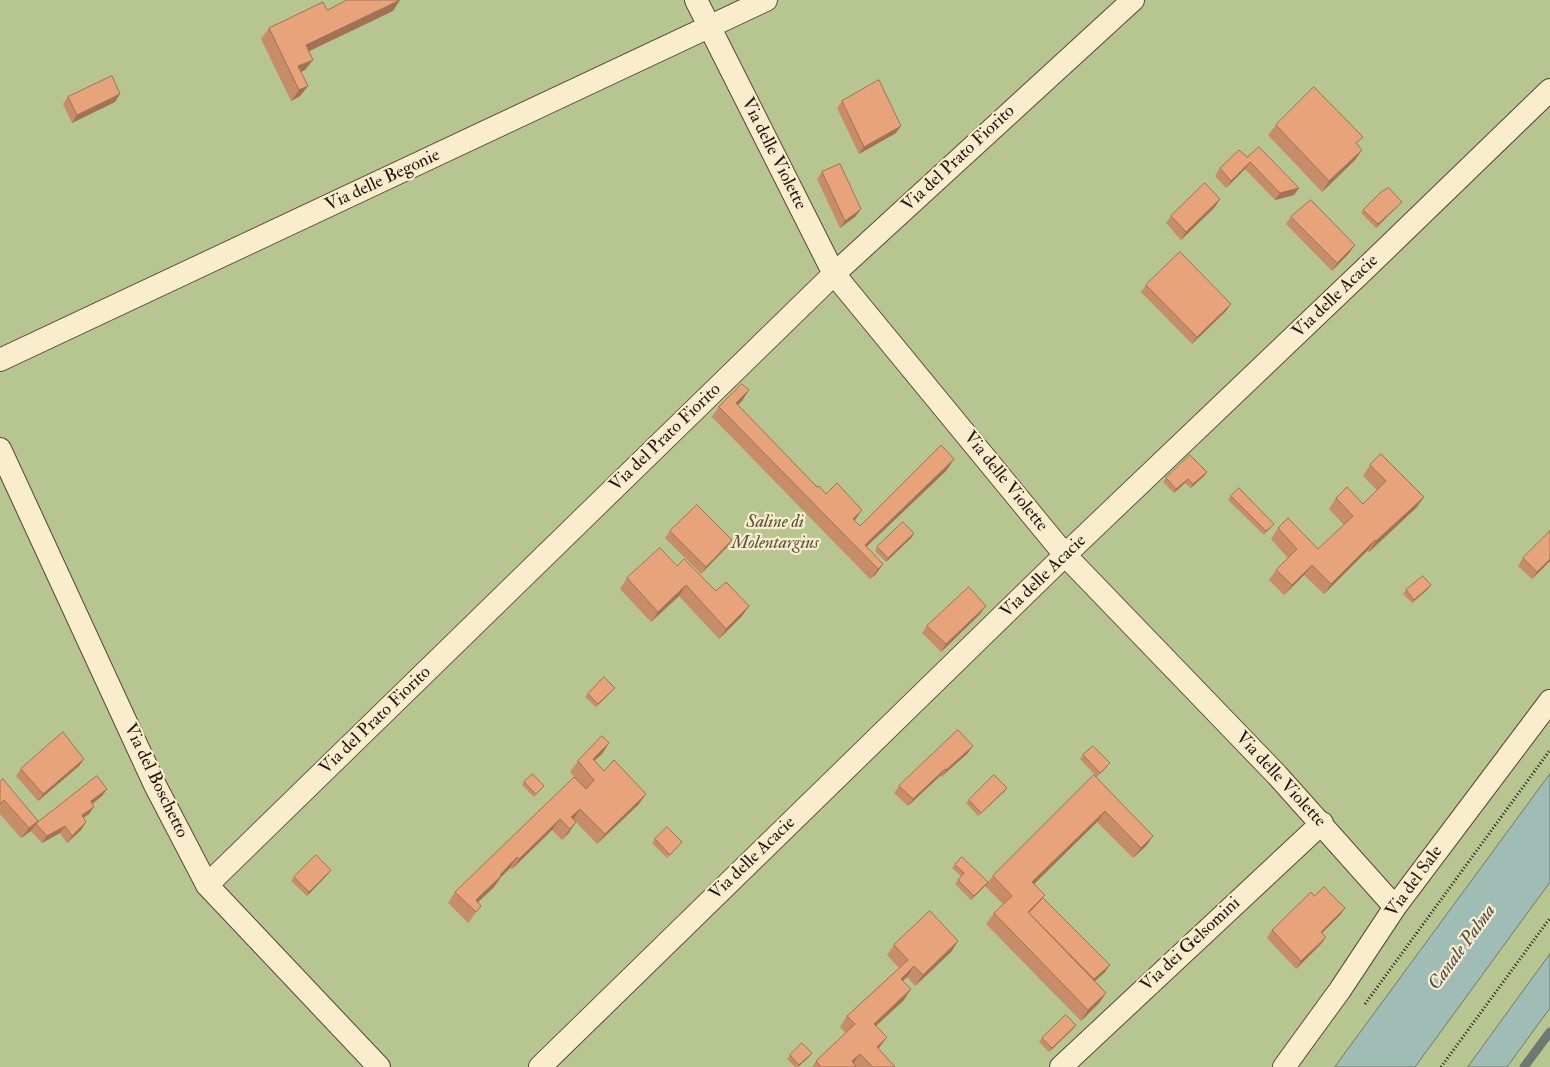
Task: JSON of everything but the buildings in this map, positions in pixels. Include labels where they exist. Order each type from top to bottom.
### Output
[{"type":"street","name":"Via delle Violette","points":[[696,0],[834,274],[1065,555],[1322,823],[1396,907]]},
{"type":"street","name":"Via delle Begonie","points":[[0,360],[710,28],[766,0]]},
{"type":"street","name":"Via del Prato Fiorito","points":[[207,886],[834,274],[1133,0]]},
{"type":"street","name":"Via delle Acacie","points":[[540,1067],[1065,555],[1370,265],[1550,90]]},
{"type":"street","name":"Via del Boschetto","points":[[0,449],[155,785],[207,886],[379,1067]]},
{"type":"street","name":"Via del Sale","points":[[1284,1067],[1340,990],[1396,907],[1550,701]]},
{"type":"street","name":"Via dei Gelsomini","points":[[1061,1067],[1322,823]]},
{"type":"path","points":[[1365,1004],[1550,750]]},
{"type":"path","points":[[1441,1067],[1550,918]]},
{"type":"green space","name":"Saline di Molentargius","points":[[0,0],[1550,0],[1550,1067],[0,1067]]},
{"type":"water","name":"Canale Palma","points":[[1550,774],[1550,882],[1415,1067],[1335,1067]]},
{"type":"water","points":[[1550,954],[1550,1008],[1507,1067],[1468,1067]]},
{"type":"waterway","points":[[1524,1067],[1550,1032]]}]
